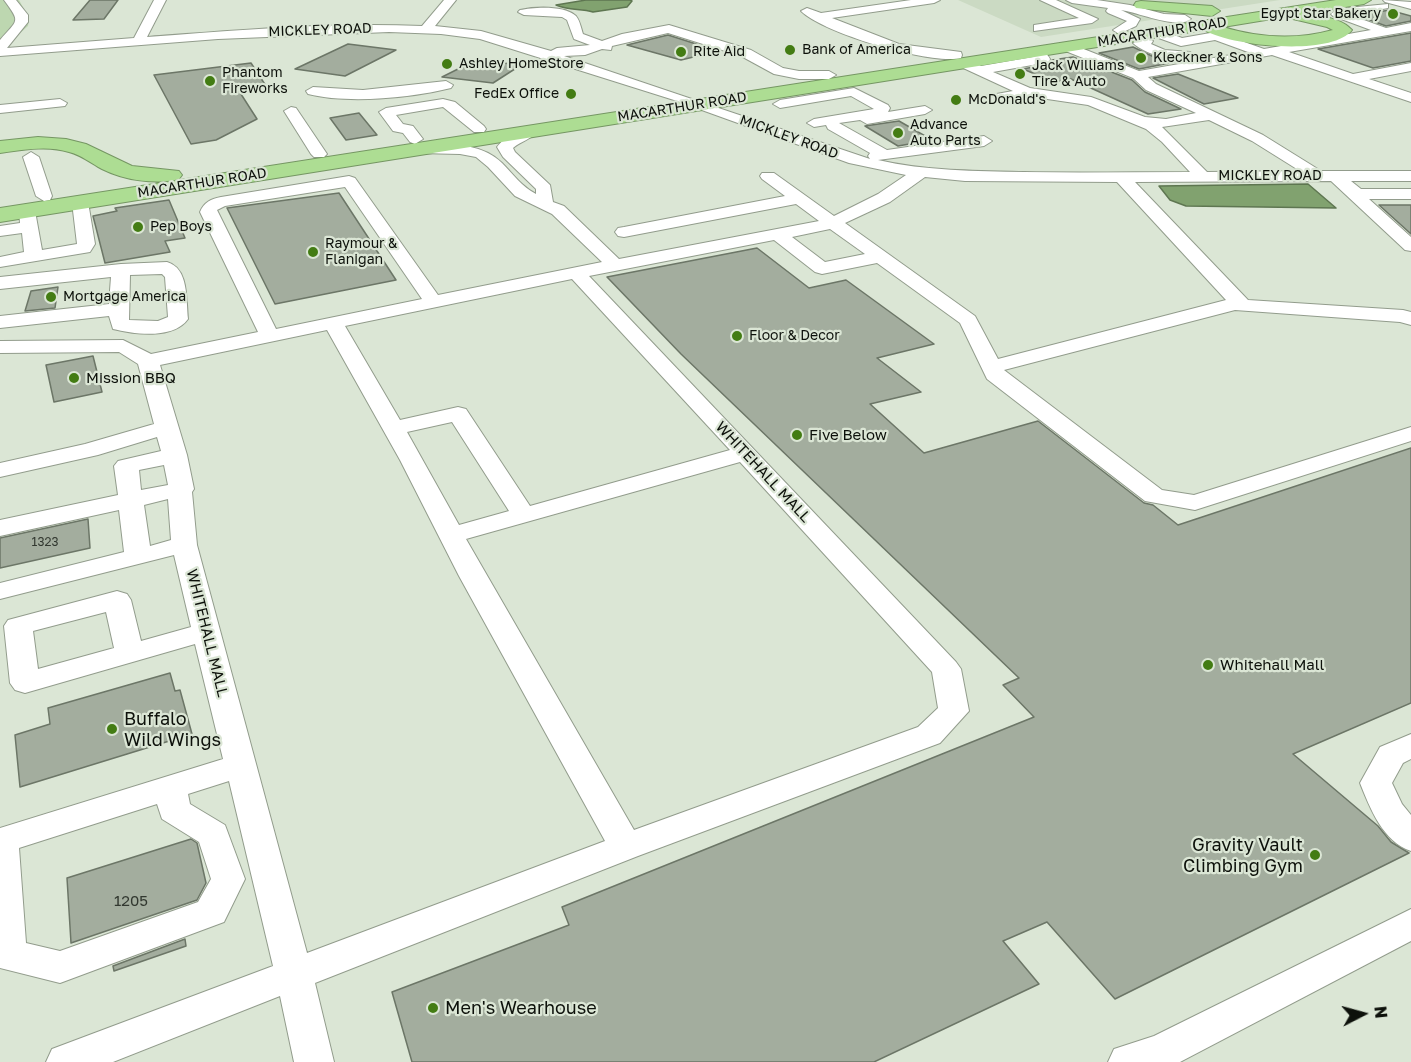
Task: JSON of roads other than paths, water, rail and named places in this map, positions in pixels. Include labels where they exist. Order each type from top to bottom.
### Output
[{"type":"highway","name":"MACARTHUR ROAD","points":[[0,215],[28,219],[80,202],[404,140],[531,131],[1203,26],[1320,3],[1364,0]]},
{"type":"highway","points":[[1141,5],[1201,11],[1236,7],[1270,11],[1322,20],[1338,25],[1344,30],[1337,35],[1275,44],[1243,39],[1182,19]]},
{"type":"highway","name":"MACARTHUR ROAD","points":[[0,203],[681,98],[751,57],[830,75],[916,62],[966,63],[1140,35],[1182,19],[1270,11]]},
{"type":"highway","points":[[0,147],[33,143],[64,144],[82,149],[113,166],[131,172],[183,175]]},
{"type":"street","points":[[0,50],[22,22],[22,15],[10,0]]},
{"type":"street","points":[[139,40],[151,26],[160,0]]},
{"type":"street","points":[[426,28],[433,13],[450,0]]},
{"type":"street","points":[[531,0],[520,16],[562,14],[569,16],[573,20],[578,36],[605,46]]},
{"type":"street","points":[[932,0],[813,14],[834,26],[882,43],[966,63],[1027,92],[1091,101],[1143,122],[1151,126],[1182,154],[1202,176]]},
{"type":"street","points":[[1038,28],[1092,19],[1046,0]]},
{"type":"street","points":[[1072,0],[1130,8],[1163,17],[1182,19]]},
{"type":"street","points":[[1072,0],[1082,5],[1120,13],[1134,19],[1132,23],[1140,35],[1139,43],[1162,54],[1190,56],[1207,63]]},
{"type":"street","points":[[1101,0],[1141,5],[1176,15],[1182,19]]},
{"type":"street","points":[[1364,0],[1399,3],[1411,14]]},
{"type":"street","points":[[1320,3],[1346,12]]},
{"type":"street","points":[[1384,31],[1337,14],[1399,3]]},
{"type":"street","points":[[204,23],[333,18]]},
{"type":"street","points":[[1138,75],[1411,27]]},
{"type":"street","name":"MICKLEY ROAD","points":[[0,50],[271,32],[426,28],[481,35],[544,53],[681,98],[855,160],[920,173],[965,176],[1122,177],[1411,176]]},
{"type":"street","points":[[481,35],[501,28]]},
{"type":"street","points":[[544,53],[585,51],[605,46],[622,38],[669,29],[751,57]]},
{"type":"street","points":[[1140,35],[1181,42],[1216,36],[1411,98]]},
{"type":"street","points":[[882,43],[916,62]]},
{"type":"street","points":[[1067,47],[1138,75],[1151,87],[1270,146],[1317,176]]},
{"type":"street","points":[[577,64],[585,51]]},
{"type":"street","points":[[1353,78],[1411,67]]},
{"type":"street","points":[[313,91],[371,95],[446,86]]},
{"type":"street","points":[[792,90],[807,100],[827,124]]},
{"type":"street","points":[[781,135],[827,124],[881,112],[883,108],[854,92],[829,93],[780,105],[827,124],[885,155]]},
{"type":"street","points":[[985,100],[1027,92]]},
{"type":"street","points":[[0,109],[60,103]]},
{"type":"street","points":[[478,129],[450,105],[443,103],[386,112],[404,140],[481,154],[494,164],[521,193],[545,202],[558,210],[615,265]]},
{"type":"street","points":[[827,124],[925,110]]},
{"type":"street","points":[[291,111],[319,154]]},
{"type":"street","points":[[1143,122],[1166,123],[1210,116]]},
{"type":"street","points":[[531,131],[505,147],[508,154],[544,188],[545,202]]},
{"type":"street","points":[[855,160],[984,141]]},
{"type":"street","points":[[32,158],[44,196]]},
{"type":"street","points":[[0,347],[123,346],[148,361],[615,265],[822,226],[884,198],[920,173]]},
{"type":"street","points":[[768,176],[968,320],[995,374],[1154,496],[1195,504],[1411,434]]},
{"type":"street","points":[[1335,176],[1411,246]]},
{"type":"street","points":[[1122,177],[1242,306],[1403,316],[1411,319]]},
{"type":"street","points":[[269,335],[208,212],[210,207],[221,202],[349,181],[434,303]]},
{"type":"street","points":[[1357,194],[1411,194]]},
{"type":"street","points":[[624,232],[799,198]]},
{"type":"street","points":[[0,262],[84,248],[86,244],[80,202]]},
{"type":"street","points":[[0,231],[28,219],[34,256]]},
{"type":"street","points":[[778,235],[822,268],[881,257]]},
{"type":"street","points":[[0,283],[121,270],[167,267],[174,276],[178,319],[171,324],[142,328],[120,325],[118,309],[121,270]]},
{"type":"street","name":"WHITEHALL MALL","points":[[66,1062],[626,847],[929,735],[954,711],[946,669],[900,617],[576,273]]},
{"type":"street","points":[[992,367],[1239,303]]},
{"type":"street","points":[[0,322],[118,309]]},
{"type":"street","points":[[333,323],[453,535],[472,576],[626,847]]},
{"type":"street","name":"WHITEHALL MALL","points":[[148,361],[175,455],[182,489],[184,545],[294,974],[314,1062]]},
{"type":"street","points":[[393,428],[458,414],[524,514]]},
{"type":"street","points":[[0,470],[90,450],[167,427]]},
{"type":"street","points":[[453,535],[745,453]]},
{"type":"street","points":[[138,556],[126,466],[175,455]]},
{"type":"street","points":[[0,528],[130,498],[182,489]]},
{"type":"street","points":[[0,591],[184,545]]},
{"type":"street","points":[[130,654],[206,632]]},
{"type":"street","points":[[1411,745],[1391,755],[1376,783],[1388,811],[1411,838]]},
{"type":"street","points":[[171,787],[174,810],[213,834],[228,879],[211,912],[60,967],[8,955],[2,840],[240,765]]},
{"type":"street","points":[[1128,1062],[1163,1051],[1411,924]]},
{"type":"place","name":"Egypt Star Bakery","points":[[1393,14]]},
{"type":"place","name":"Bank of America","points":[[790,50]]},
{"type":"place","name":"Rite Aid","points":[[681,52]]},
{"type":"place","name":"Kleckner & Sons","points":[[1141,58]]},
{"type":"place","name":"Ashley HomeStore","points":[[447,64]]},
{"type":"place","name":"Jack Williams Tire & Auto","points":[[1020,74]]},
{"type":"place","name":"Phantom Fireworks","points":[[210,81]]},
{"type":"place","name":"FedEx Office","points":[[571,94]]},
{"type":"place","name":"McDonald's","points":[[956,100]]},
{"type":"place","name":"Advance Auto Parts","points":[[898,133]]},
{"type":"place","name":"Pep Boys","points":[[138,227]]},
{"type":"place","name":"Raymour & Flanigan","points":[[313,252]]},
{"type":"place","name":"Mortgage America","points":[[51,297]]},
{"type":"place","name":"Floor & Decor","points":[[737,336]]},
{"type":"place","name":"Mission BBQ","points":[[74,378]]},
{"type":"place","name":"Five Below","points":[[797,435]]},
{"type":"place","name":"Whitehall Mall","points":[[1208,665]]},
{"type":"place","name":"Buffalo Wild Wings","points":[[112,729]]},
{"type":"place","name":"Gravity Vault Climbing Gym","points":[[1315,855]]},
{"type":"place","name":"Men's Wearhouse","points":[[433,1008]]}]
